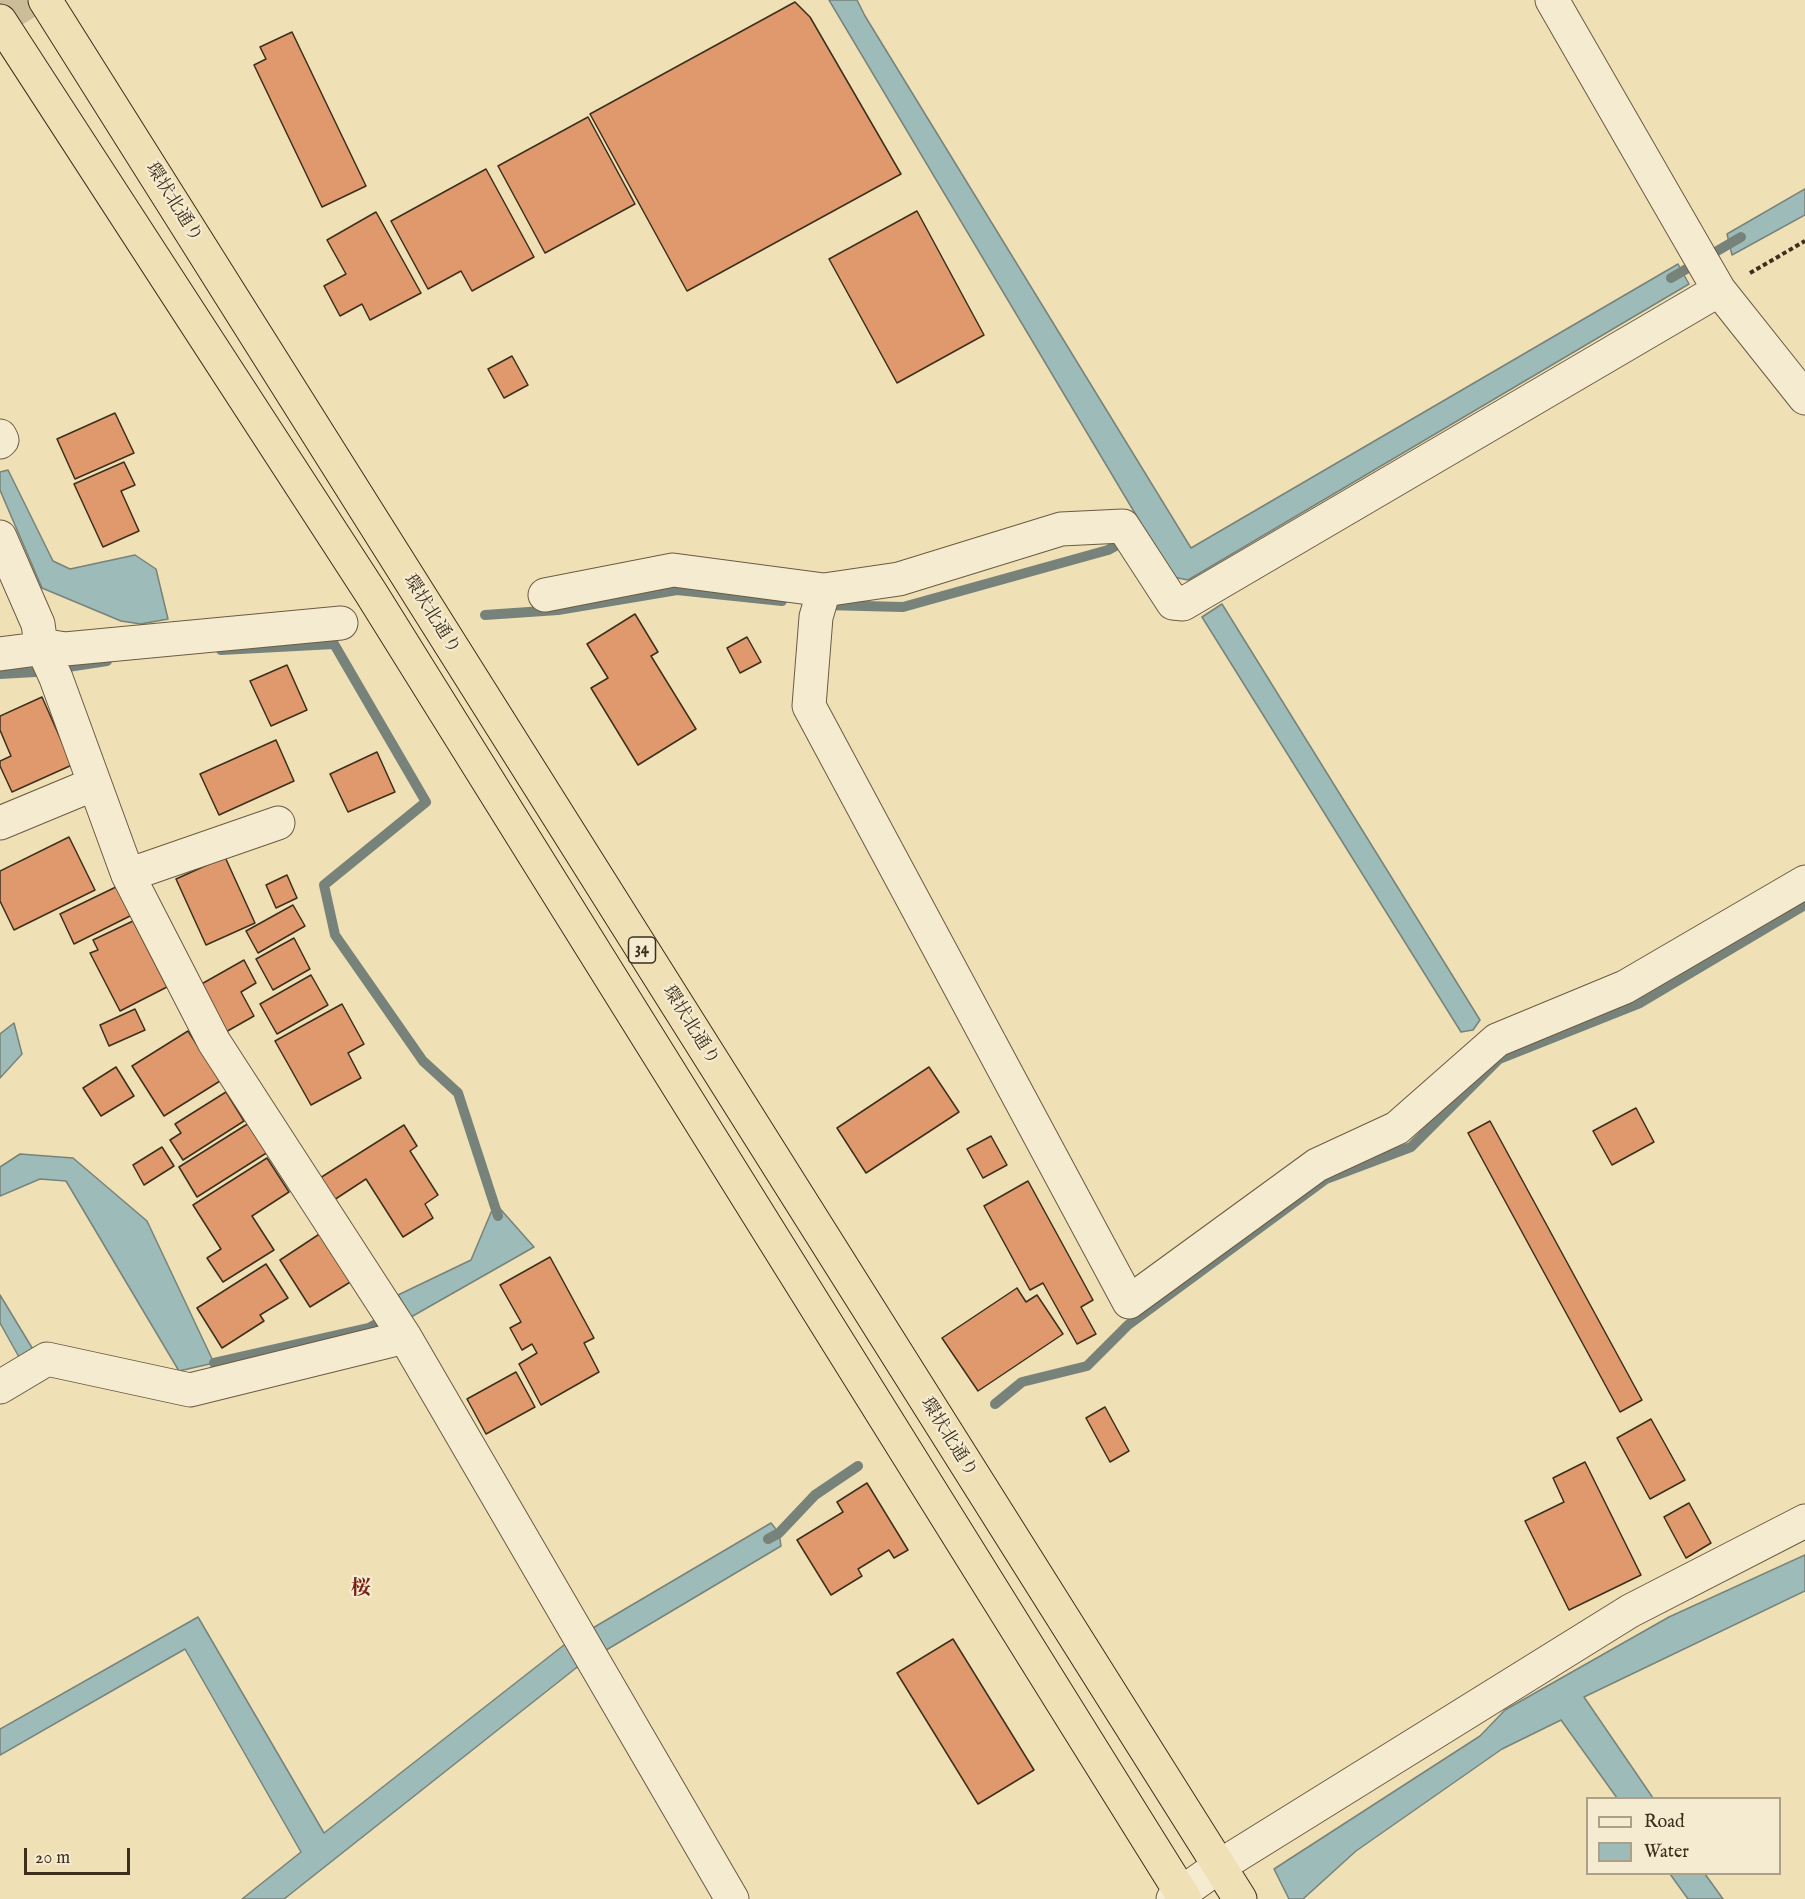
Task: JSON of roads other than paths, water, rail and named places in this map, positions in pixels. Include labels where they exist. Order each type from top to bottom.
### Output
[{"type":"highway","name":"環状北通り","points":[[45,0],[1240,1899]]},
{"type":"highway","name":"34","points":[[0,21],[371,593],[1180,1897]]},
{"type":"street","points":[[1552,0],[1717,271],[1805,398]]},
{"type":"street","points":[[545,595],[673,570],[820,604],[1061,529],[1130,538],[1173,603],[1183,604],[1717,271]]},
{"type":"street","points":[[0,436],[2,440],[0,442]]},
{"type":"street","points":[[0,537],[38,624],[48,661],[128,875],[214,1042],[405,1337],[732,1899]]},
{"type":"street","points":[[820,604],[809,706],[1129,1302],[1317,1165],[1397,1128],[1497,1040],[1626,987],[1805,882]]},
{"type":"street","points":[[48,661],[65,649],[341,623]]},
{"type":"street","points":[[0,654],[30,650],[48,661]]},
{"type":"street","points":[[0,823],[94,784]]},
{"type":"street","points":[[128,875],[278,823]]},
{"type":"street","points":[[0,1387],[47,1359],[190,1390],[405,1337]]},
{"type":"street","points":[[1180,1897],[1218,1867],[1630,1611],[1805,1521]]},
{"type":"water","points":[[829,0],[857,0],[1191,548],[1678,264],[1689,284],[1188,580],[1173,577]]},
{"type":"water","points":[[1805,189],[1805,215],[1732,255],[1727,234]]},
{"type":"water","points":[[8,470],[53,561],[70,569],[135,555],[156,569],[168,619],[141,624],[121,621],[42,588],[0,490],[0,472]]},
{"type":"water","points":[[1222,604],[1480,1020],[1473,1030],[1461,1032],[1202,617]]},
{"type":"water","points":[[14,1023],[22,1054],[0,1078],[0,1034]]},
{"type":"water","points":[[20,1154],[73,1158],[147,1221],[214,1363],[179,1371],[66,1181],[40,1179],[0,1196],[0,1167]]},
{"type":"water","points":[[495,1203],[534,1247],[411,1317],[398,1295],[471,1260]]},
{"type":"water","points":[[0,1295],[34,1351],[19,1357],[0,1323]]},
{"type":"water","points":[[771,1523],[779,1533],[781,1546],[576,1668],[284,1899],[242,1899],[301,1852],[185,1649],[0,1755],[0,1729],[198,1617],[324,1833],[564,1645]]},
{"type":"water","points":[[1805,1555],[1805,1591],[1584,1697],[1652,1797],[1616,1797],[1561,1720],[1502,1749],[1356,1851],[1303,1899],[1289,1899],[1274,1869],[1480,1736],[1505,1710],[1669,1617]]},
{"type":"water","points":[[1671,1875],[1706,1875],[1723,1899],[1688,1899]]},
{"type":"waterway","points":[[1671,278],[1741,237]]},
{"type":"waterway","points":[[824,605],[903,607],[1108,550],[1128,539]]},
{"type":"waterway","points":[[485,615],[558,610],[677,590],[782,601]]},
{"type":"waterway","points":[[221,650],[334,644],[426,802],[324,885],[335,935],[423,1061],[458,1093],[498,1216]]},
{"type":"waterway","points":[[0,674],[35,672],[107,661]]},
{"type":"waterway","points":[[995,1404],[1022,1382],[1087,1366],[1128,1325],[1326,1179],[1411,1147],[1499,1059],[1640,1003],[1805,905]]},
{"type":"waterway","points":[[214,1363],[369,1328],[389,1317]]},
{"type":"waterway","points":[[768,1539],[779,1533],[815,1495],[858,1466]]},
{"type":"tunnel","points":[[0,19],[31,0]]},
{"type":"district","name":"桜","points":[[361,1590]]}]
